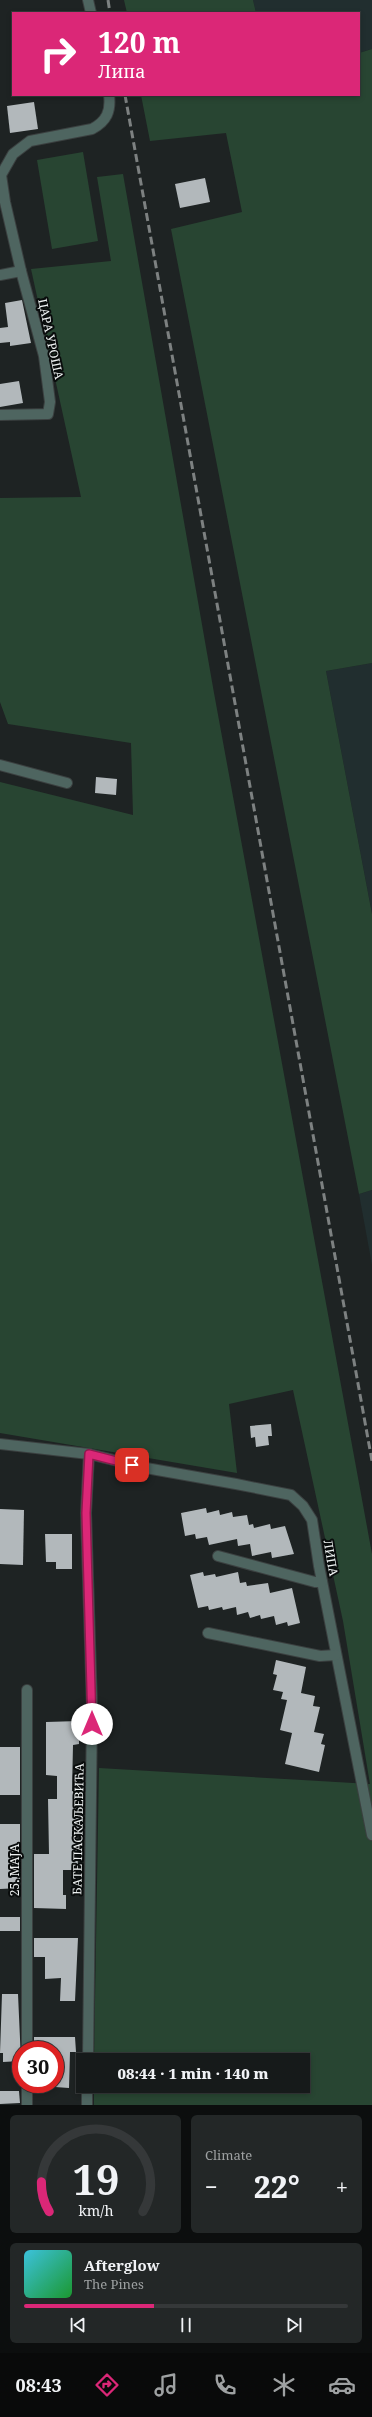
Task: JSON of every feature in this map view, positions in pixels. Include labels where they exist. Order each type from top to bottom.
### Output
[{"type":"street","points":[[88,0],[91,12]]},
{"type":"street","points":[[0,275],[21,271],[5,202],[1,175],[13,154],[30,141],[92,129],[101,124],[109,111],[109,96]]},
{"type":"street","name":"ЦАРА УРОША","points":[[0,415],[48,414],[50,402],[44,356],[21,271]]},
{"type":"street","points":[[0,765],[67,783]]},
{"type":"street","name":"ЛИПА","points":[[0,1444],[89,1454],[146,1468],[291,1495],[303,1506],[312,1520],[322,1582],[372,1835]]},
{"type":"street","name":"БАТЕ ПАСКАЉЕВИЋА","points":[[88,2053],[92,1708],[86,1513],[89,1454]]},
{"type":"street","points":[[218,1556],[315,1582],[322,1582]]},
{"type":"street","points":[[208,1633],[320,1656],[336,1655]]},
{"type":"street","name":"25. МАЈА","points":[[27,1690],[27,2041]]},
{"type":"street","points":[[27,2093],[27,2105]]},
{"type":"street","points":[[87,2093],[87,2105]]},
{"type":"shaded area","points":[[253,0],[372,0],[372,49],[360,53],[360,12],[256,12]]},
{"type":"shaded area","points":[[372,663],[372,914],[326,671]]},
{"type":"shaded area","points":[[372,1190],[372,1265],[359,1194]]},
{"type":"green space","points":[[124,0],[253,0],[256,12],[127,12]]},
{"type":"green space","points":[[372,49],[372,663],[326,671],[372,914],[372,1190],[359,1194],[171,229],[242,212],[226,133],[150,141],[141,96],[360,96],[360,53]]},
{"type":"green space","points":[[83,152],[98,241],[52,249],[37,160]]},
{"type":"green space","points":[[123,174],[214,693],[372,1554],[372,2105],[94,2105],[94,2093],[310,2093],[310,2053],[94,2053],[99,1768],[370,1784],[343,1621],[293,1390],[229,1404],[237,1473],[0,1433],[0,782],[133,815],[131,743],[8,724],[0,702],[0,498],[81,497],[31,269],[111,261],[97,177]]},
{"type":"building","points":[[34,102],[38,129],[10,133],[7,106]]},
{"type":"building","points":[[205,178],[210,202],[180,208],[175,184]]},
{"type":"building","points":[[22,300],[31,343],[10,346],[10,342],[0,343],[0,328],[8,327],[5,303]]},
{"type":"building","points":[[19,381],[23,403],[0,407],[0,384]]},
{"type":"building","points":[[96,777],[117,779],[116,795],[95,793]]},
{"type":"building","points":[[271,1424],[272,1436],[268,1436],[269,1445],[256,1447],[255,1437],[251,1438],[250,1426]]},
{"type":"building","points":[[206,1508],[207,1513],[219,1510],[220,1515],[232,1512],[233,1517],[247,1515],[249,1525],[253,1524],[254,1528],[270,1524],[271,1529],[285,1526],[294,1554],[272,1558],[271,1552],[252,1556],[250,1544],[238,1546],[237,1539],[209,1545],[207,1537],[196,1539],[195,1534],[185,1536],[181,1513]]},
{"type":"building","points":[[0,1509],[24,1510],[23,1565],[0,1564]]},
{"type":"building","points":[[45,1534],[72,1534],[72,1569],[56,1569],[56,1562],[46,1562]]},
{"type":"building","points":[[203,1572],[204,1576],[215,1574],[216,1577],[238,1572],[240,1583],[246,1582],[247,1586],[268,1583],[270,1593],[292,1588],[300,1623],[288,1626],[287,1622],[276,1625],[274,1616],[261,1619],[260,1615],[250,1618],[248,1612],[237,1615],[236,1607],[223,1610],[222,1607],[209,1610],[208,1606],[198,1608],[190,1575]]},
{"type":"building","points":[[276,1660],[306,1667],[301,1693],[315,1696],[313,1706],[320,1707],[314,1732],[324,1734],[321,1744],[325,1745],[319,1772],[285,1764],[292,1733],[280,1730],[287,1700],[281,1699],[283,1692],[273,1690],[277,1675],[273,1674]]},
{"type":"building","points":[[79,1721],[79,1744],[73,1745],[72,1791],[81,1791],[81,1829],[77,1829],[78,1870],[63,1870],[63,1895],[66,1895],[66,1909],[34,1908],[34,1854],[49,1854],[48,1799],[57,1799],[57,1776],[46,1775],[46,1722]]},
{"type":"building","points":[[0,1747],[20,1747],[20,1795],[0,1795]]},
{"type":"building","points":[[0,1824],[20,1824],[20,1888],[0,1889]]},
{"type":"building","points":[[0,1917],[20,1917],[20,1931],[0,1931]]},
{"type":"building","points":[[34,1938],[78,1938],[75,2001],[60,2001],[61,1978],[45,1979],[45,1957],[34,1957]]},
{"type":"building","points":[[2,1994],[18,1994],[20,2041],[12,2041],[12,2062],[3,2062],[3,2053],[0,2053]]},
{"type":"building","points":[[34,2037],[75,2037],[76,2052],[70,2052],[69,2088],[64,2088],[64,2041],[34,2041]]},
{"type":"building","points":[[0,2091],[12,2091],[12,2093],[19,2093],[20,2103],[0,2104]]},
{"type":"railway","points":[[108,0],[110,12]]},
{"type":"railway","points":[[125,96],[372,1461]]},
{"type":"route","points":[[92,1724],[86,1513],[89,1454],[132,1465]]}]
